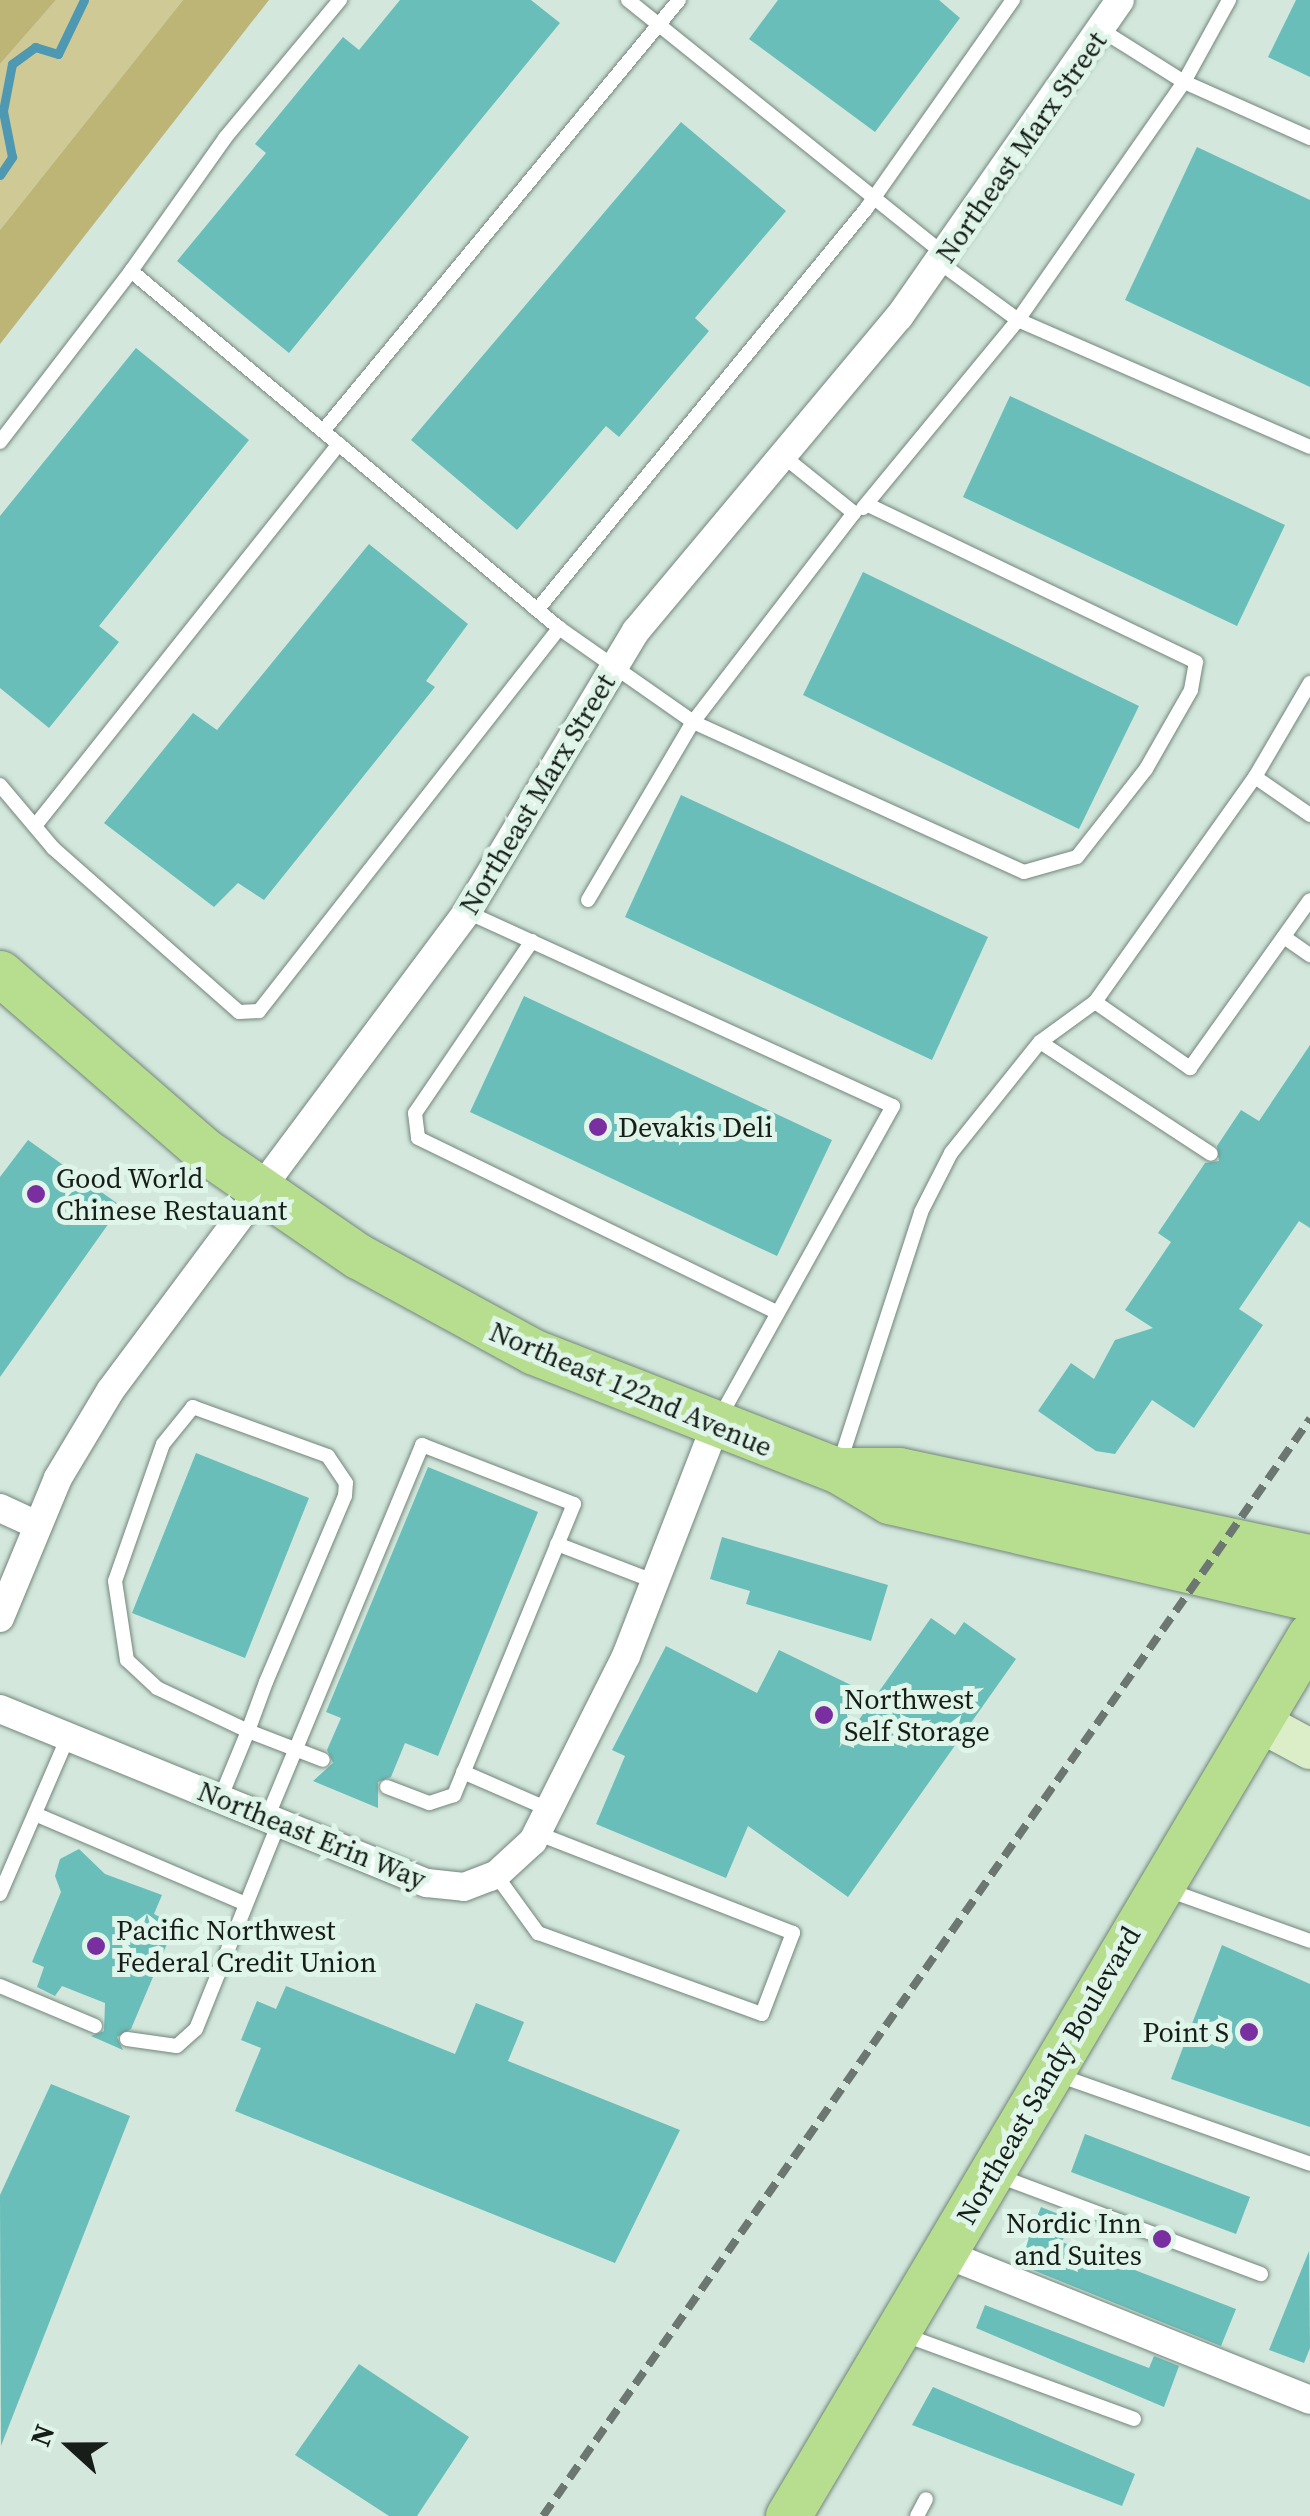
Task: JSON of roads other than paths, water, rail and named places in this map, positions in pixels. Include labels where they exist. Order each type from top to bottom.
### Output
[{"type":"main road","name":"Northeast 122nd Avenue","points":[[0,973],[119,1083],[258,1188],[488,1330],[714,1429],[837,1470],[889,1501],[1310,1598]]},
{"type":"main road","name":"Northeast 122nd Avenue","points":[[837,1470],[899,1470],[1310,1557]]},
{"type":"main road","name":"Northeast Sandy Boulevard","points":[[789,2516],[1303,1647]]},
{"type":"street","name":"Northeast Marx Street","points":[[0,1618],[37,1525],[110,1390],[467,912],[613,666],[691,557],[783,456],[942,259],[1120,0]]},
{"type":"street","points":[[496,1875],[543,1821],[656,1582],[714,1429]]},
{"type":"street","points":[[0,1508],[37,1525]]},
{"type":"street","name":"Northeast Erin Way","points":[[0,1709],[427,1883],[464,1886],[496,1875]]},
{"type":"street","points":[[1258,1721],[1310,1748]]},
{"type":"street","points":[[944,2253],[1310,2400]]},
{"type":"lane","points":[[0,442],[131,271],[225,138],[340,0]]},
{"type":"lane","points":[[628,0],[1018,320],[1310,447]]},
{"type":"lane","points":[[323,431],[662,26],[679,0]]},
{"type":"lane","points":[[538,610],[874,198],[1014,0]]},
{"type":"lane","points":[[588,900],[693,722],[854,513],[869,505],[1018,320],[1184,82],[1229,0]]},
{"type":"lane","points":[[1103,30],[1184,82],[1310,138]]},
{"type":"lane","points":[[131,271],[559,628],[693,722],[1024,872],[1077,857],[1112,817],[1191,690],[1197,675],[1189,653],[869,505]]},
{"type":"lane","points":[[35,826],[339,444]]},
{"type":"lane","points":[[783,456],[854,513]]},
{"type":"lane","points":[[0,785],[35,826],[223,1000],[259,1011],[559,628]]},
{"type":"lane","points":[[837,1470],[922,1212],[952,1153],[1040,1042],[1095,1002],[1255,777],[1310,683]]},
{"type":"lane","points":[[1255,777],[1310,815]]},
{"type":"lane","points":[[1095,1002],[1190,1068],[1310,900]]},
{"type":"lane","points":[[467,912],[894,1106],[772,1310],[714,1429]]},
{"type":"lane","points":[[1284,937],[1310,956]]},
{"type":"lane","points":[[532,942],[414,1113],[418,1138],[772,1310]]},
{"type":"lane","points":[[1040,1042],[1211,1154]]},
{"type":"lane","points":[[220,1799],[248,1731],[345,1496],[343,1469],[193,1407],[163,1444],[114,1580],[117,1630],[127,1660],[157,1688],[248,1731],[323,1760]]},
{"type":"lane","points":[[127,2039],[177,2046],[196,2029],[246,1904],[298,1750],[422,1445],[574,1504],[454,1795],[429,1802],[387,1787]]},
{"type":"lane","points":[[557,1544],[656,1582]]},
{"type":"lane","points":[[0,1894],[68,1737]]},
{"type":"lane","points":[[464,1772],[543,1821],[793,1933],[762,2014],[538,1932],[496,1875]]},
{"type":"lane","points":[[34,1814],[246,1904]]},
{"type":"lane","points":[[1159,1887],[1310,1941]]},
{"type":"lane","points":[[0,1986],[95,2026]]},
{"type":"lane","points":[[1049,2072],[1310,2164]]},
{"type":"lane","points":[[990,2173],[1260,2274]]},
{"type":"lane","points":[[896,2332],[1134,2419]]},
{"type":"lane","points":[[917,2516],[926,2499]]},
{"type":"waterway","points":[[0,175],[12,157],[3,111],[12,64],[35,47],[58,54],[84,0]]},
{"type":"railway","points":[[543,2516],[1310,1419]]},
{"type":"place","name":"Devakis Deli","points":[[598,1127]]},
{"type":"place","name":"Good World Chinese Restauant","points":[[36,1194]]},
{"type":"place","name":"Northwest Self Storage","points":[[824,1715]]},
{"type":"place","name":"Pacific Northwest Federal Credit Union","points":[[96,1946]]},
{"type":"place","name":"Point S","points":[[1249,2032]]},
{"type":"place","name":"Nordic Inn and Suites","points":[[1162,2239]]}]
